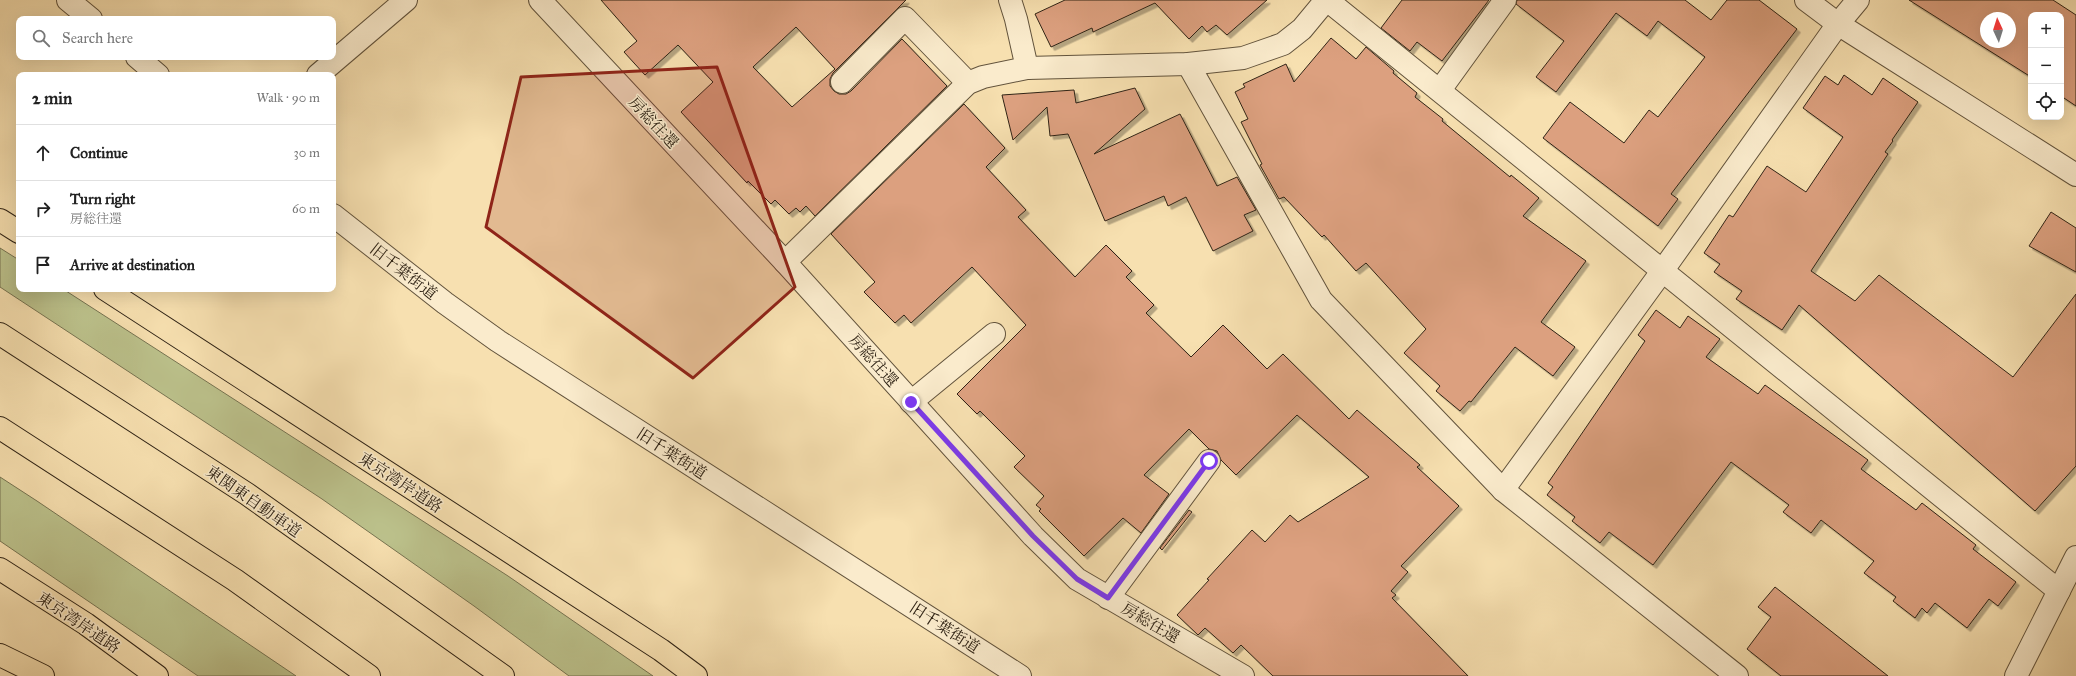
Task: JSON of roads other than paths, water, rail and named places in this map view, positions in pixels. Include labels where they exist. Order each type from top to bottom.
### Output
[{"type":"highway","points":[[0,220],[16,230]]},
{"type":"highway","name":"東京湾岸道路","points":[[111,292],[661,650],[696,676]]},
{"type":"highway","name":"東関東自動車道","points":[[0,334],[247,494],[504,676]]},
{"type":"highway","points":[[0,428],[235,580],[369,676]]},
{"type":"highway","name":"東京湾岸道路","points":[[0,569],[86,624],[157,676]]},
{"type":"highway","points":[[0,655],[43,676]]},
{"type":"street","points":[[68,0],[87,16]]},
{"type":"street","points":[[336,60],[406,0]]},
{"type":"street","name":"房総往還","points":[[540,0],[785,262],[1033,536],[1077,579],[1244,676]]},
{"type":"street","points":[[1010,0],[1016,19],[1027,68]]},
{"type":"street","points":[[785,262],[968,83],[983,77],[1027,68],[1188,64],[1243,58],[1283,44],[1302,29],[1327,0],[2059,590]]},
{"type":"street","points":[[1440,90],[1505,0]]},
{"type":"street","points":[[1806,0],[1838,24],[2076,175]]},
{"type":"street","points":[[1503,490],[1663,270],[1838,24],[1858,0]]},
{"type":"street","points":[[842,82],[905,18],[968,83]]},
{"type":"street","points":[[140,60],[154,72]]},
{"type":"street","points":[[322,72],[336,60]]},
{"type":"street","points":[[1188,64],[1320,300],[1503,490],[1737,676]]},
{"type":"street","name":"旧千葉街道","points":[[336,217],[445,303],[498,341],[1020,676]]},
{"type":"street","points":[[911,402],[994,334]]},
{"type":"street","points":[[1108,598],[1209,461]]},
{"type":"street","points":[[2016,676],[2076,557]]}]
